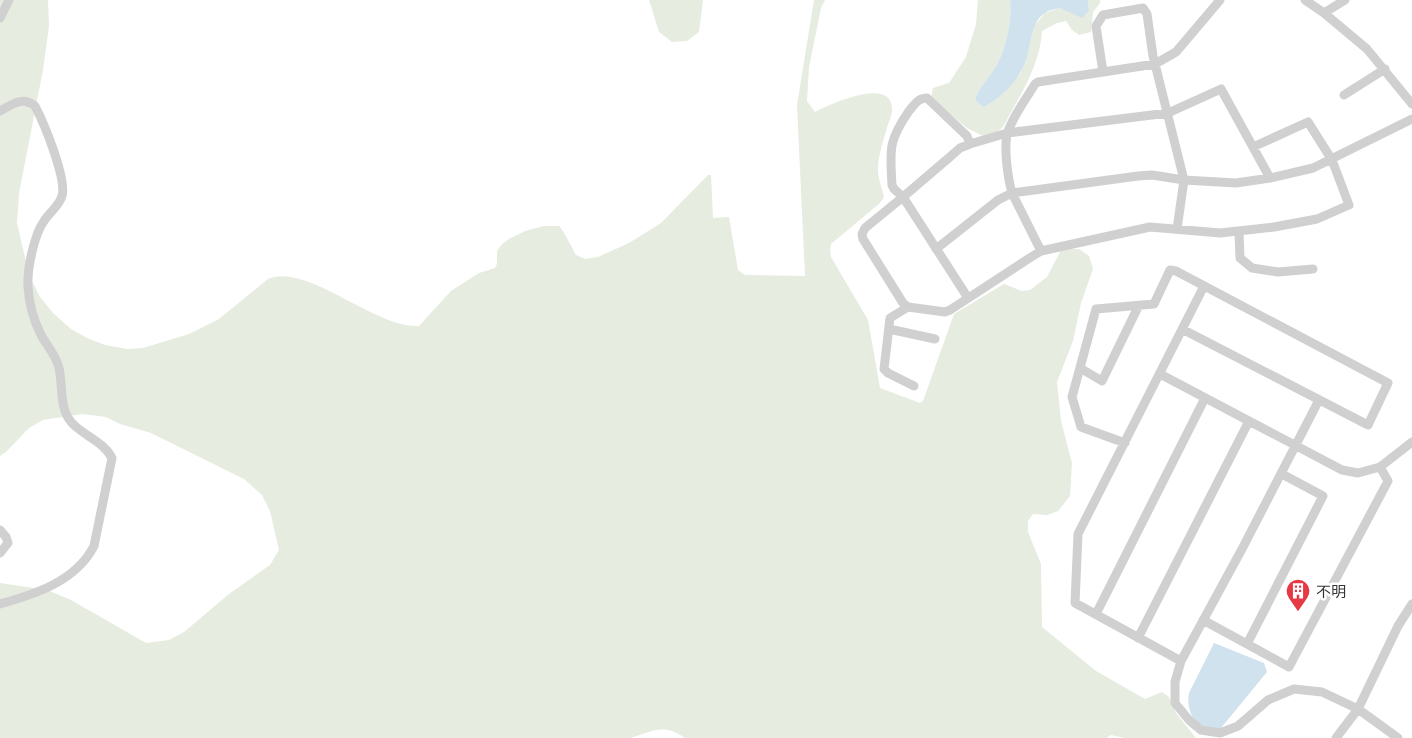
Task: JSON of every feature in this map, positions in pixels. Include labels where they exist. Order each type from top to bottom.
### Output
[{"type":"street","points":[[0,18],[9,0]]},
{"type":"street","points":[[1042,251],[1012,193],[1006,142],[1007,133],[1034,84],[1156,64],[1176,52],[1220,0]]},
{"type":"street","points":[[1305,0],[1324,13],[1367,49],[1412,104]]},
{"type":"street","points":[[1324,13],[1345,0]]},
{"type":"street","points":[[1103,72],[1096,26],[1098,20],[1103,15],[1143,8],[1147,14],[1156,64],[1184,180],[1177,229]]},
{"type":"street","points":[[1344,95],[1385,69]]},
{"type":"street","points":[[1253,148],[1308,122],[1332,160],[1349,205],[1317,219],[1239,232],[1220,234],[1150,227],[1042,251],[1028,258],[945,312],[908,307],[903,303],[863,239],[862,234],[865,228],[960,148],[1007,133],[1168,112],[1221,89],[1253,148],[1270,178]]},
{"type":"street","points":[[968,298],[904,197],[894,189],[892,185],[890,153],[897,129],[917,101],[922,98],[927,98],[967,136],[970,144]]},
{"type":"street","points":[[0,110],[20,100],[29,101],[35,106],[54,155],[62,181],[63,193],[60,203],[43,222],[38,233],[31,261],[28,286],[33,312],[40,333],[56,358],[66,414],[72,424],[103,446],[112,458],[94,546],[88,558],[58,584],[0,604]]},
{"type":"street","points":[[936,249],[998,200],[1012,193],[1152,175],[1184,180],[1236,183],[1270,178],[1313,168],[1412,119]]},
{"type":"street","points":[[1239,232],[1240,258],[1252,268],[1278,272],[1313,269]]},
{"type":"street","points":[[1125,443],[1081,427],[1072,397],[1096,309],[1154,304],[1170,270],[1176,271],[1388,383],[1368,425],[1182,329]]},
{"type":"street","points":[[1181,662],[1075,603],[1078,534],[1204,286]]},
{"type":"street","points":[[1080,368],[1102,381],[1139,305]]},
{"type":"street","points":[[908,307],[890,318],[884,369],[888,373],[914,386]]},
{"type":"street","points":[[888,329],[935,339]]},
{"type":"street","points":[[1160,374],[1342,470],[1358,473],[1380,467],[1412,442]]},
{"type":"street","points":[[1096,614],[1205,398]]},
{"type":"street","points":[[1319,400],[1282,474],[1181,662],[1175,682],[1175,703],[1189,720],[1201,730],[1220,733],[1238,726],[1268,700],[1294,689],[1322,692],[1358,709],[1398,738]]},
{"type":"street","points":[[1138,638],[1249,421]]},
{"type":"street","points":[[1203,620],[1289,667],[1388,481],[1380,467]]},
{"type":"street","points":[[1247,644],[1324,496],[1282,474]]},
{"type":"street","points":[[0,530],[8,543],[0,553]]},
{"type":"street","points":[[1336,738],[1358,709],[1398,626],[1412,604]]},
{"type":"shaded area","points":[[0,0],[48,0],[49,26],[43,70],[19,193],[17,223],[29,275],[40,297],[53,313],[71,329],[105,345],[127,349],[143,348],[189,334],[219,319],[268,279],[284,276],[321,287],[382,318],[401,324],[419,326],[451,291],[479,273],[495,268],[497,264],[497,251],[509,239],[525,231],[544,226],[559,226],[576,255],[585,259],[598,257],[629,243],[661,223],[708,175],[711,175],[713,218],[729,217],[738,270],[745,275],[805,276],[797,105],[814,0],[825,0],[821,8],[809,67],[807,101],[815,112],[846,99],[872,93],[882,95],[890,100],[892,110],[881,147],[878,166],[884,197],[880,203],[831,244],[830,250],[831,257],[868,320],[880,388],[920,403],[923,401],[954,314],[1004,284],[1022,291],[1030,290],[1047,277],[1060,252],[1064,249],[1079,249],[1089,256],[1093,269],[1081,303],[1073,341],[1057,382],[1061,421],[1072,463],[1070,496],[1058,511],[1047,515],[1033,514],[1028,521],[1028,532],[1041,564],[1042,627],[1096,671],[1145,699],[1162,692],[1169,697],[1176,713],[1196,738],[1125,738],[1111,735],[1107,738],[685,738],[677,733],[658,730],[630,738],[0,738],[0,583],[47,590],[71,600],[146,643],[169,640],[184,632],[229,594],[270,565],[279,550],[270,511],[262,495],[244,479],[151,433],[120,424],[106,417],[82,414],[43,420],[29,428],[0,456]]},
{"type":"shaded area","points":[[649,0],[703,0],[699,32],[687,41],[672,42],[659,32]]},
{"type":"shaded area","points":[[978,0],[1010,0],[1009,26],[1002,53],[975,100],[983,107],[1020,74],[1025,63],[1034,26],[1045,13],[1060,8],[1089,10],[1088,0],[1100,0],[1100,3],[1093,12],[1091,32],[1079,35],[1072,30],[1066,21],[1057,23],[1042,31],[1037,57],[1022,92],[1003,127],[996,133],[985,137],[967,128],[931,98],[933,88],[949,83],[966,57],[976,24]]},
{"type":"water","points":[[1010,0],[1088,0],[1089,10],[1082,18],[1060,8],[1048,11],[1040,17],[1036,22],[1022,70],[1002,94],[983,107],[975,100],[1002,53],[1009,26]]},
{"type":"water","points":[[1214,643],[1264,663],[1267,672],[1221,728],[1209,729],[1199,724],[1192,716],[1188,698]]},
{"type":"place","name":"不明","points":[[1298,612]]}]
